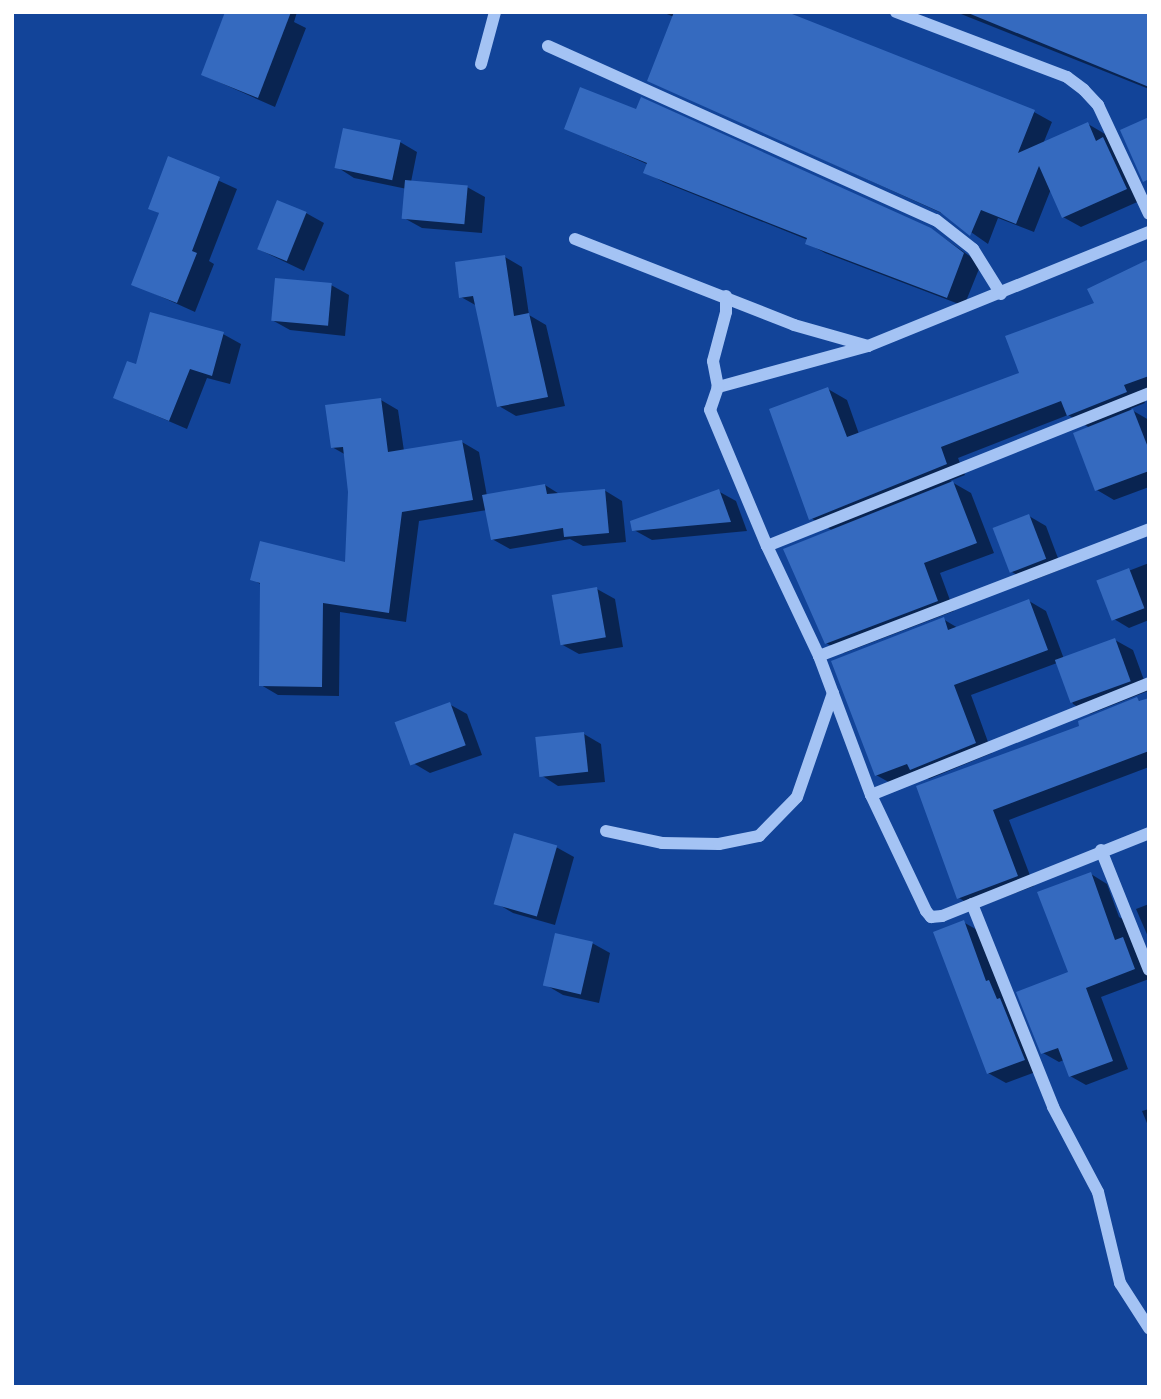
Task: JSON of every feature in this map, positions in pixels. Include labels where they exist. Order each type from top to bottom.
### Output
[{"type":"street","points":[[481,64],[495,12]]},
{"type":"street","points":[[897,12],[1067,77],[1084,90],[1098,105],[1149,214]]},
{"type":"street","points":[[548,46],[936,220],[973,250],[1001,294]]},
{"type":"street","points":[[718,387],[868,346],[1149,232]]},
{"type":"street","points":[[575,239],[726,296],[794,325],[868,346]]},
{"type":"street","points":[[726,296],[726,312],[713,361],[718,387],[710,410],[767,546],[819,656],[871,795],[931,917],[942,916],[1149,833]]},
{"type":"street","points":[[767,546],[1149,393]]},
{"type":"street","points":[[819,656],[1149,529]]},
{"type":"street","points":[[871,795],[1149,683]]},
{"type":"street","points":[[606,831],[662,843],[719,844],[759,836],[797,797],[832,693]]},
{"type":"street","points":[[1101,850],[1149,970]]},
{"type":"street","points":[[972,904],[1053,1107],[1098,1192],[1121,1283],[1149,1328]]},
{"type":"building","points":[[225,12],[291,12],[258,98],[201,75]]},
{"type":"building","points":[[674,12],[787,12],[1035,110],[1018,153],[1088,122],[1096,141],[1103,137],[1127,189],[1062,218],[1039,166],[1016,224],[981,210],[970,236],[940,212],[647,81]]},
{"type":"building","points":[[1149,12],[1149,87],[968,13]]},
{"type":"building","points":[[580,87],[636,109],[641,97],[931,228],[964,253],[947,298],[805,244],[807,238],[643,173],[647,163],[564,129]]},
{"type":"building","points":[[1149,117],[1149,179],[1143,182],[1120,130]]},
{"type":"building","points":[[343,128],[401,140],[392,180],[334,168]]},
{"type":"building","points":[[168,156],[220,177],[192,251],[197,253],[177,303],[131,285],[159,213],[148,209]]},
{"type":"building","points":[[405,180],[468,185],[464,224],[402,219]]},
{"type":"building","points":[[277,200],[307,212],[287,261],[257,249]]},
{"type":"building","points":[[505,255],[514,316],[529,313],[548,397],[497,407],[473,296],[459,298],[455,262]]},
{"type":"building","points":[[1149,259],[1149,376],[1124,385],[1127,392],[1067,416],[1061,401],[941,447],[947,464],[809,520],[769,409],[828,387],[847,437],[1019,373],[1005,336],[1094,303],[1087,289]]},
{"type":"building","points":[[275,278],[332,283],[328,326],[271,321]]},
{"type":"building","points":[[150,312],[224,332],[212,376],[190,369],[169,421],[113,398],[127,361],[136,364]]},
{"type":"building","points":[[381,398],[388,452],[462,440],[473,500],[402,512],[389,613],[323,603],[322,687],[259,686],[260,583],[250,580],[260,541],[345,562],[348,492],[343,447],[331,448],[325,405]]},
{"type":"building","points":[[1133,409],[1149,450],[1149,471],[1095,491],[1073,433]]},
{"type":"building","points":[[953,481],[977,543],[924,563],[938,601],[825,644],[783,549]]},
{"type":"building","points":[[545,484],[547,494],[605,489],[609,533],[564,537],[563,528],[491,540],[482,495]]},
{"type":"building","points":[[719,489],[731,522],[632,531],[630,521]]},
{"type":"building","points":[[1029,514],[1046,559],[1010,573],[993,528]]},
{"type":"building","points":[[1129,568],[1144,608],[1112,621],[1096,581]]},
{"type":"building","points":[[597,587],[606,637],[561,645],[552,595]]},
{"type":"building","points":[[1029,599],[1048,650],[954,685],[976,743],[910,770],[907,764],[875,776],[831,661],[944,617],[948,630]]},
{"type":"building","points":[[1115,638],[1131,681],[1071,703],[1055,660]]},
{"type":"building","points":[[1137,697],[1139,701],[1149,698],[1149,751],[993,810],[1018,876],[957,899],[916,786],[1079,726],[1078,721]]},
{"type":"building","points":[[450,702],[466,745],[410,765],[395,722]]},
{"type":"building","points":[[584,732],[588,772],[539,777],[535,737]]},
{"type":"building","points":[[514,833],[557,845],[537,917],[494,904]]},
{"type":"building","points":[[1091,872],[1115,940],[1123,937],[1135,969],[1086,988],[1113,1061],[1069,1077],[1058,1048],[1041,1054],[1016,992],[1068,972],[1037,892]]},
{"type":"building","points":[[964,920],[986,981],[989,980],[997,999],[1000,998],[1025,1060],[987,1074],[933,932]]},
{"type":"building","points":[[555,933],[593,942],[581,994],[543,986]]}]
